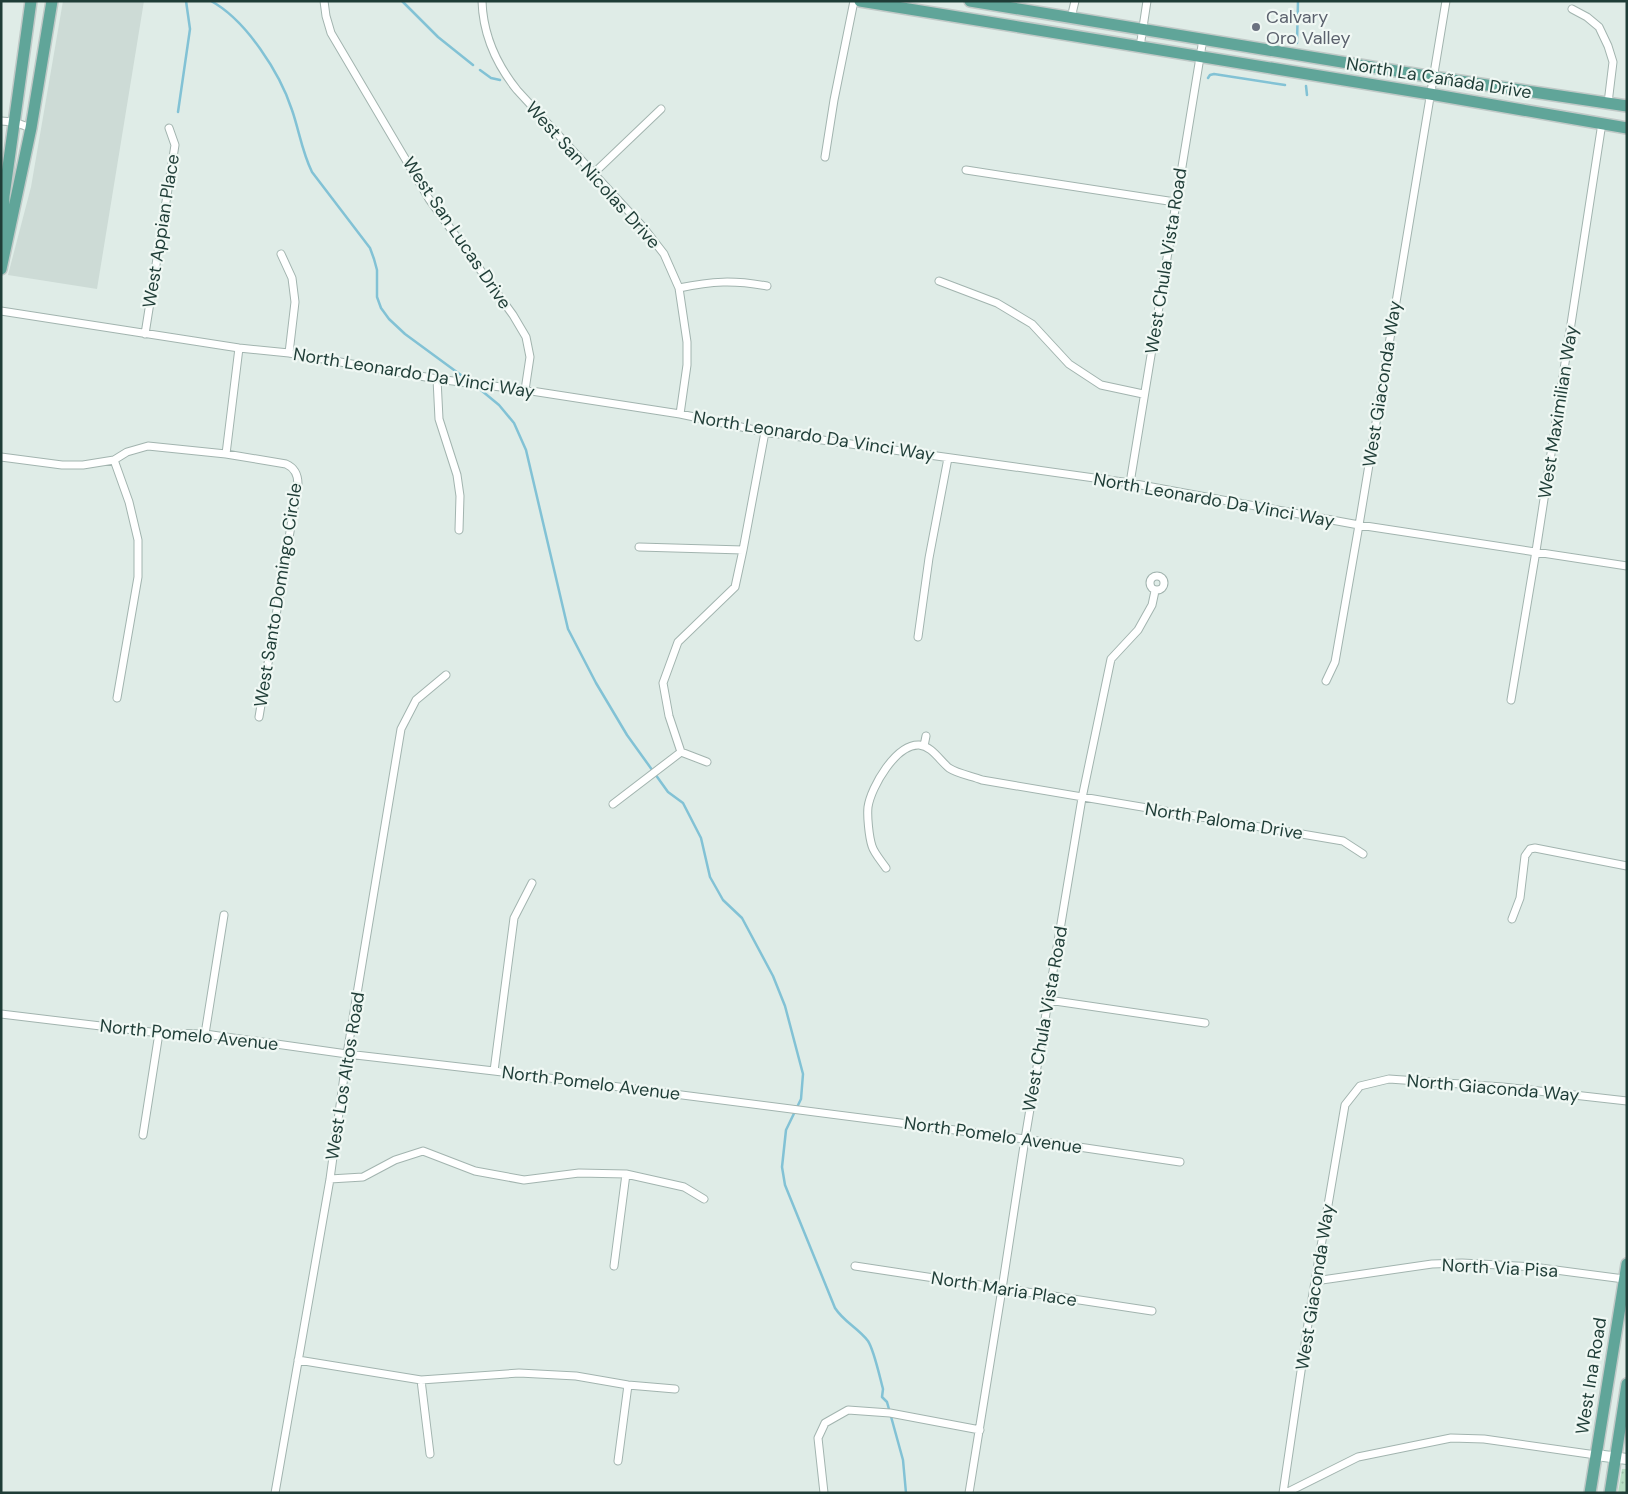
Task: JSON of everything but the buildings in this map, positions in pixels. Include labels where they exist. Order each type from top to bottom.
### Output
[{"type":"main road","points":[[1,255],[4,196],[31,1]]},
{"type":"main road","points":[[1,269],[31,128],[52,1]]},
{"type":"main road","name":"North La Cañada Drive","points":[[860,1],[1200,56],[1431,85],[1627,106]]},
{"type":"main road","name":"North La Cañada Drive","points":[[970,1],[1203,39],[1431,85],[1627,128]]},
{"type":"main road","name":"West Ina Road","points":[[1590,1493],[1627,1264]]},
{"type":"main road","name":"West Ina Road","points":[[1610,1493],[1621,1458],[1627,1384]]},
{"type":"street","name":"West San Lucas Drive","points":[[324,1],[326,16],[332,33],[430,199],[513,314],[526,337],[530,357],[526,390]]},
{"type":"street","name":"West San Nicolas Drive","points":[[482,1],[482,10],[491,46],[506,77],[594,173],[664,254],[679,288],[687,342],[687,365],[680,414]]},
{"type":"street","points":[[825,157],[854,1]]},
{"type":"street","points":[[1071,18],[1075,1]]},
{"type":"street","points":[[1140,47],[1147,1]]},
{"type":"street","name":"West Giaconda Way","points":[[1326,681],[1334,662],[1359,525],[1446,1]]},
{"type":"street","points":[[1572,9],[1587,17],[1599,27],[1608,46],[1613,62],[1608,103]]},
{"type":"street","name":"West Chula Vista Road","points":[[1130,483],[1143,394],[1203,39]]},
{"type":"street","points":[[594,173],[661,109]]},
{"type":"street","points":[[1,121],[14,122],[31,128]]},
{"type":"street","name":"West Maximilian Way","points":[[1511,700],[1602,123]]},
{"type":"street","name":"West Appian Place","points":[[145,334],[175,145],[169,128]]},
{"type":"street","points":[[966,170],[1175,202]]},
{"type":"street","points":[[280,254],[292,278],[295,302],[289,353]]},
{"type":"street","points":[[939,280],[997,303],[1032,324],[1068,364],[1101,385],[1143,394]]},
{"type":"street","points":[[679,288],[709,282],[742,282],[767,286]]},
{"type":"street","name":"North Leonardo Da Vinci Way","points":[[1,311],[239,348],[289,353],[437,379],[526,390],[680,414],[765,432],[1130,483],[1359,525],[1627,566]]},
{"type":"street","points":[[1,457],[62,465],[84,465],[114,460],[127,452],[148,446],[226,454],[239,348]]},
{"type":"street","points":[[437,379],[440,419],[457,475],[460,496],[459,530]]},
{"type":"street","points":[[681,752],[669,716],[663,683],[678,642],[735,586],[744,550],[765,432]]},
{"type":"street","name":"West Santo Domingo Circle","points":[[226,454],[286,464],[299,471],[259,717]]},
{"type":"street","points":[[918,637],[929,559],[948,458]]},
{"type":"street","points":[[114,460],[130,502],[138,540],[138,577],[116,698]]},
{"type":"street","points":[[639,547],[744,550]]},
{"type":"street","name":"West Chula Vista Road","points":[[968,1493],[980,1430],[1025,1139],[1082,798],[1112,659],[1138,630],[1152,605],[1156,590]]},
{"type":"street","name":"West Los Altos Road","points":[[276,1493],[330,1179],[348,1054],[401,729],[416,700],[446,675]]},
{"type":"street","points":[[886,868],[872,847],[868,807],[877,782],[893,759],[912,745],[924,746],[926,736]]},
{"type":"street","name":"North Paloma Drive","points":[[924,746],[950,768],[982,780],[1343,841],[1362,854]]},
{"type":"street","points":[[681,752],[707,762]]},
{"type":"street","points":[[613,804],[681,752]]},
{"type":"street","points":[[1512,919],[1520,898],[1525,856],[1530,849],[1535,848],[1627,866]]},
{"type":"street","points":[[494,1071],[514,918],[532,883]]},
{"type":"street","points":[[205,1034],[224,915]]},
{"type":"street","points":[[1048,1000],[1205,1023]]},
{"type":"street","name":"North Pomelo Avenue","points":[[1,1014],[159,1033],[205,1034],[348,1054],[1025,1139],[1180,1162]]},
{"type":"street","points":[[143,1135],[159,1033]]},
{"type":"street","name":"North Giaconda Way","points":[[1360,1086],[1389,1079],[1503,1086],[1627,1101]]},
{"type":"street","name":"West Giaconda Way","points":[[1284,1493],[1345,1105],[1360,1086]]},
{"type":"street","points":[[330,1179],[363,1177],[395,1160],[423,1151],[474,1171],[524,1180],[580,1173],[626,1174],[684,1188],[704,1199]]},
{"type":"street","points":[[614,1266],[626,1174]]},
{"type":"street","name":"North Via Pisa","points":[[1316,1281],[1432,1264],[1462,1263],[1533,1266],[1624,1279]]},
{"type":"street","name":"North Maria Place","points":[[855,1266],[1152,1311]]},
{"type":"street","points":[[298,1360],[422,1380],[519,1373],[576,1376],[628,1385],[675,1389]]},
{"type":"street","points":[[422,1380],[430,1454]]},
{"type":"street","points":[[618,1461],[628,1385]]},
{"type":"street","points":[[824,1493],[818,1438],[825,1423],[848,1410],[890,1413],[980,1430]]},
{"type":"street","points":[[1284,1493],[1358,1457],[1451,1438],[1484,1439],[1621,1458]]},
{"type":"shaded area","points":[[63,1],[144,1],[97,289],[8,275],[31,187]]},
{"type":"green space","points":[[1622,1469],[1627,1469],[1627,1493],[1618,1493]]},
{"type":"waterway","points":[[178,112],[190,29],[186,1]]},
{"type":"waterway","points":[[211,1],[237,21],[249,34],[279,80],[287,95],[312,172],[370,248],[377,270],[377,297],[381,308],[389,319],[405,334],[469,381]]},
{"type":"waterway","points":[[402,1],[438,37],[473,65]]},
{"type":"waterway","points":[[1297,43],[1298,1]]},
{"type":"waterway","points":[[480,70],[491,78],[500,80]]},
{"type":"waterway","points":[[1208,78],[1214,74],[1285,85]]},
{"type":"waterway","points":[[1306,86],[1307,95]]},
{"type":"waterway","points":[[476,386],[499,405],[514,423],[526,450],[568,629],[596,683],[627,735],[668,792],[683,803],[701,838],[710,877],[723,900],[742,918],[773,976],[785,1006],[803,1074],[801,1099],[786,1130],[782,1167],[785,1185],[835,1308],[864,1336],[872,1351],[883,1389],[882,1397],[887,1402],[903,1460],[906,1493]]},
{"type":"place","name":"Calvary Oro Valley","points":[[1256,27]]}]
